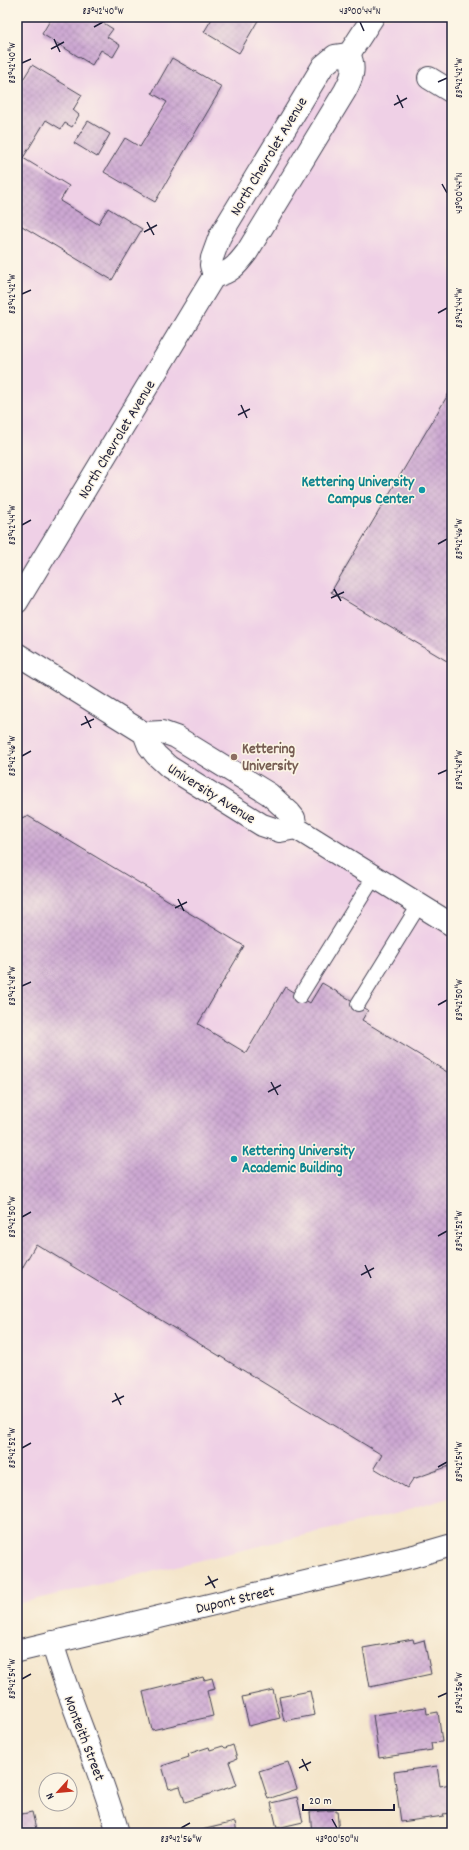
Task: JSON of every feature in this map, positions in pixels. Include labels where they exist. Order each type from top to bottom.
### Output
[{"type":"street","points":[[214,276],[233,269],[247,252],[333,111],[352,76],[353,64],[349,54],[373,17]]},
{"type":"street","name":"North Chevrolet Avenue","points":[[17,602],[214,276],[211,265],[215,247],[323,66],[334,56],[349,54]]},
{"type":"street","points":[[429,78],[452,92]]},
{"type":"street","points":[[17,654],[144,733]]},
{"type":"street","name":"University Avenue","points":[[162,732],[176,737],[269,794],[290,812],[294,818],[296,828],[286,831],[262,825],[174,771],[156,755],[144,733],[162,732]]},
{"type":"street","points":[[296,828],[452,925]]},
{"type":"street","name":"Dupont Street","points":[[17,1651],[407,1558],[452,1545]]},
{"type":"street","name":"Monteith Street","points":[[52,1642],[66,1688],[101,1777],[118,1833]]},
{"type":"lane","points":[[300,996],[374,877]]},
{"type":"lane","points":[[358,1004],[419,904]]},
{"type":"shaded area","name":"Kettering University","points":[[17,17],[452,17],[452,1497],[402,1512],[17,1604]]},
{"type":"building","points":[[52,17],[98,17],[97,19],[113,29],[107,37],[120,45],[113,57],[101,50],[92,65],[42,34]]},
{"type":"building","points":[[213,17],[260,17],[239,53],[204,32]]},
{"type":"building","points":[[172,58],[222,87],[155,202],[104,172],[125,138],[140,147],[167,102],[152,93]]},
{"type":"building","points":[[32,65],[82,95],[73,110],[79,115],[72,127],[65,123],[61,129],[46,120],[23,158],[69,186],[60,201],[98,224],[108,208],[142,229],[112,280],[17,223],[17,89]]},
{"type":"building","points":[[88,121],[110,134],[97,157],[74,143]]},
{"type":"building","name":"Kettering University Campus Center","points":[[452,388],[452,664],[331,592]]},
{"type":"building","name":"Kettering University Academic Building","points":[[28,816],[244,946],[198,1024],[246,1053],[285,987],[310,1003],[322,983],[368,1010],[362,1020],[452,1075],[452,1465],[413,1479],[407,1488],[374,1468],[382,1455],[36,1244],[17,1277],[17,819]]},
{"type":"building","points":[[413,1639],[414,1643],[424,1640],[431,1674],[370,1687],[363,1648]]},
{"type":"building","points":[[203,1677],[204,1680],[212,1678],[215,1689],[207,1691],[213,1716],[152,1730],[143,1692]]},
{"type":"building","points":[[273,1690],[280,1718],[249,1726],[242,1697]]},
{"type":"building","points":[[310,1691],[315,1715],[284,1721],[279,1697]]},
{"type":"building","points":[[426,1707],[427,1714],[438,1712],[442,1742],[431,1743],[432,1750],[379,1758],[373,1715]]},
{"type":"building","points":[[233,1745],[237,1759],[229,1762],[237,1785],[185,1802],[180,1786],[169,1789],[162,1766],[189,1757],[188,1754],[209,1747],[210,1750],[223,1746],[225,1748]]},
{"type":"building","points":[[288,1762],[297,1789],[268,1799],[259,1771]]},
{"type":"building","points":[[437,1766],[440,1786],[451,1784],[452,1813],[443,1814],[444,1816],[401,1822],[394,1772]]},
{"type":"building","points":[[297,1797],[303,1822],[277,1828],[271,1803]]},
{"type":"building","points":[[337,1810],[339,1833],[312,1833],[310,1812]]},
{"type":"building","points":[[32,1812],[37,1833],[17,1833],[17,1815]]},
{"type":"building","points":[[235,1822],[237,1833],[193,1833],[193,1832]]},
{"type":"place","name":"Kettering University Campus Center","points":[[422,490]]},
{"type":"place","name":"Kettering University","points":[[234,757]]},
{"type":"place","name":"Kettering University Academic Building","points":[[234,1159]]}]
